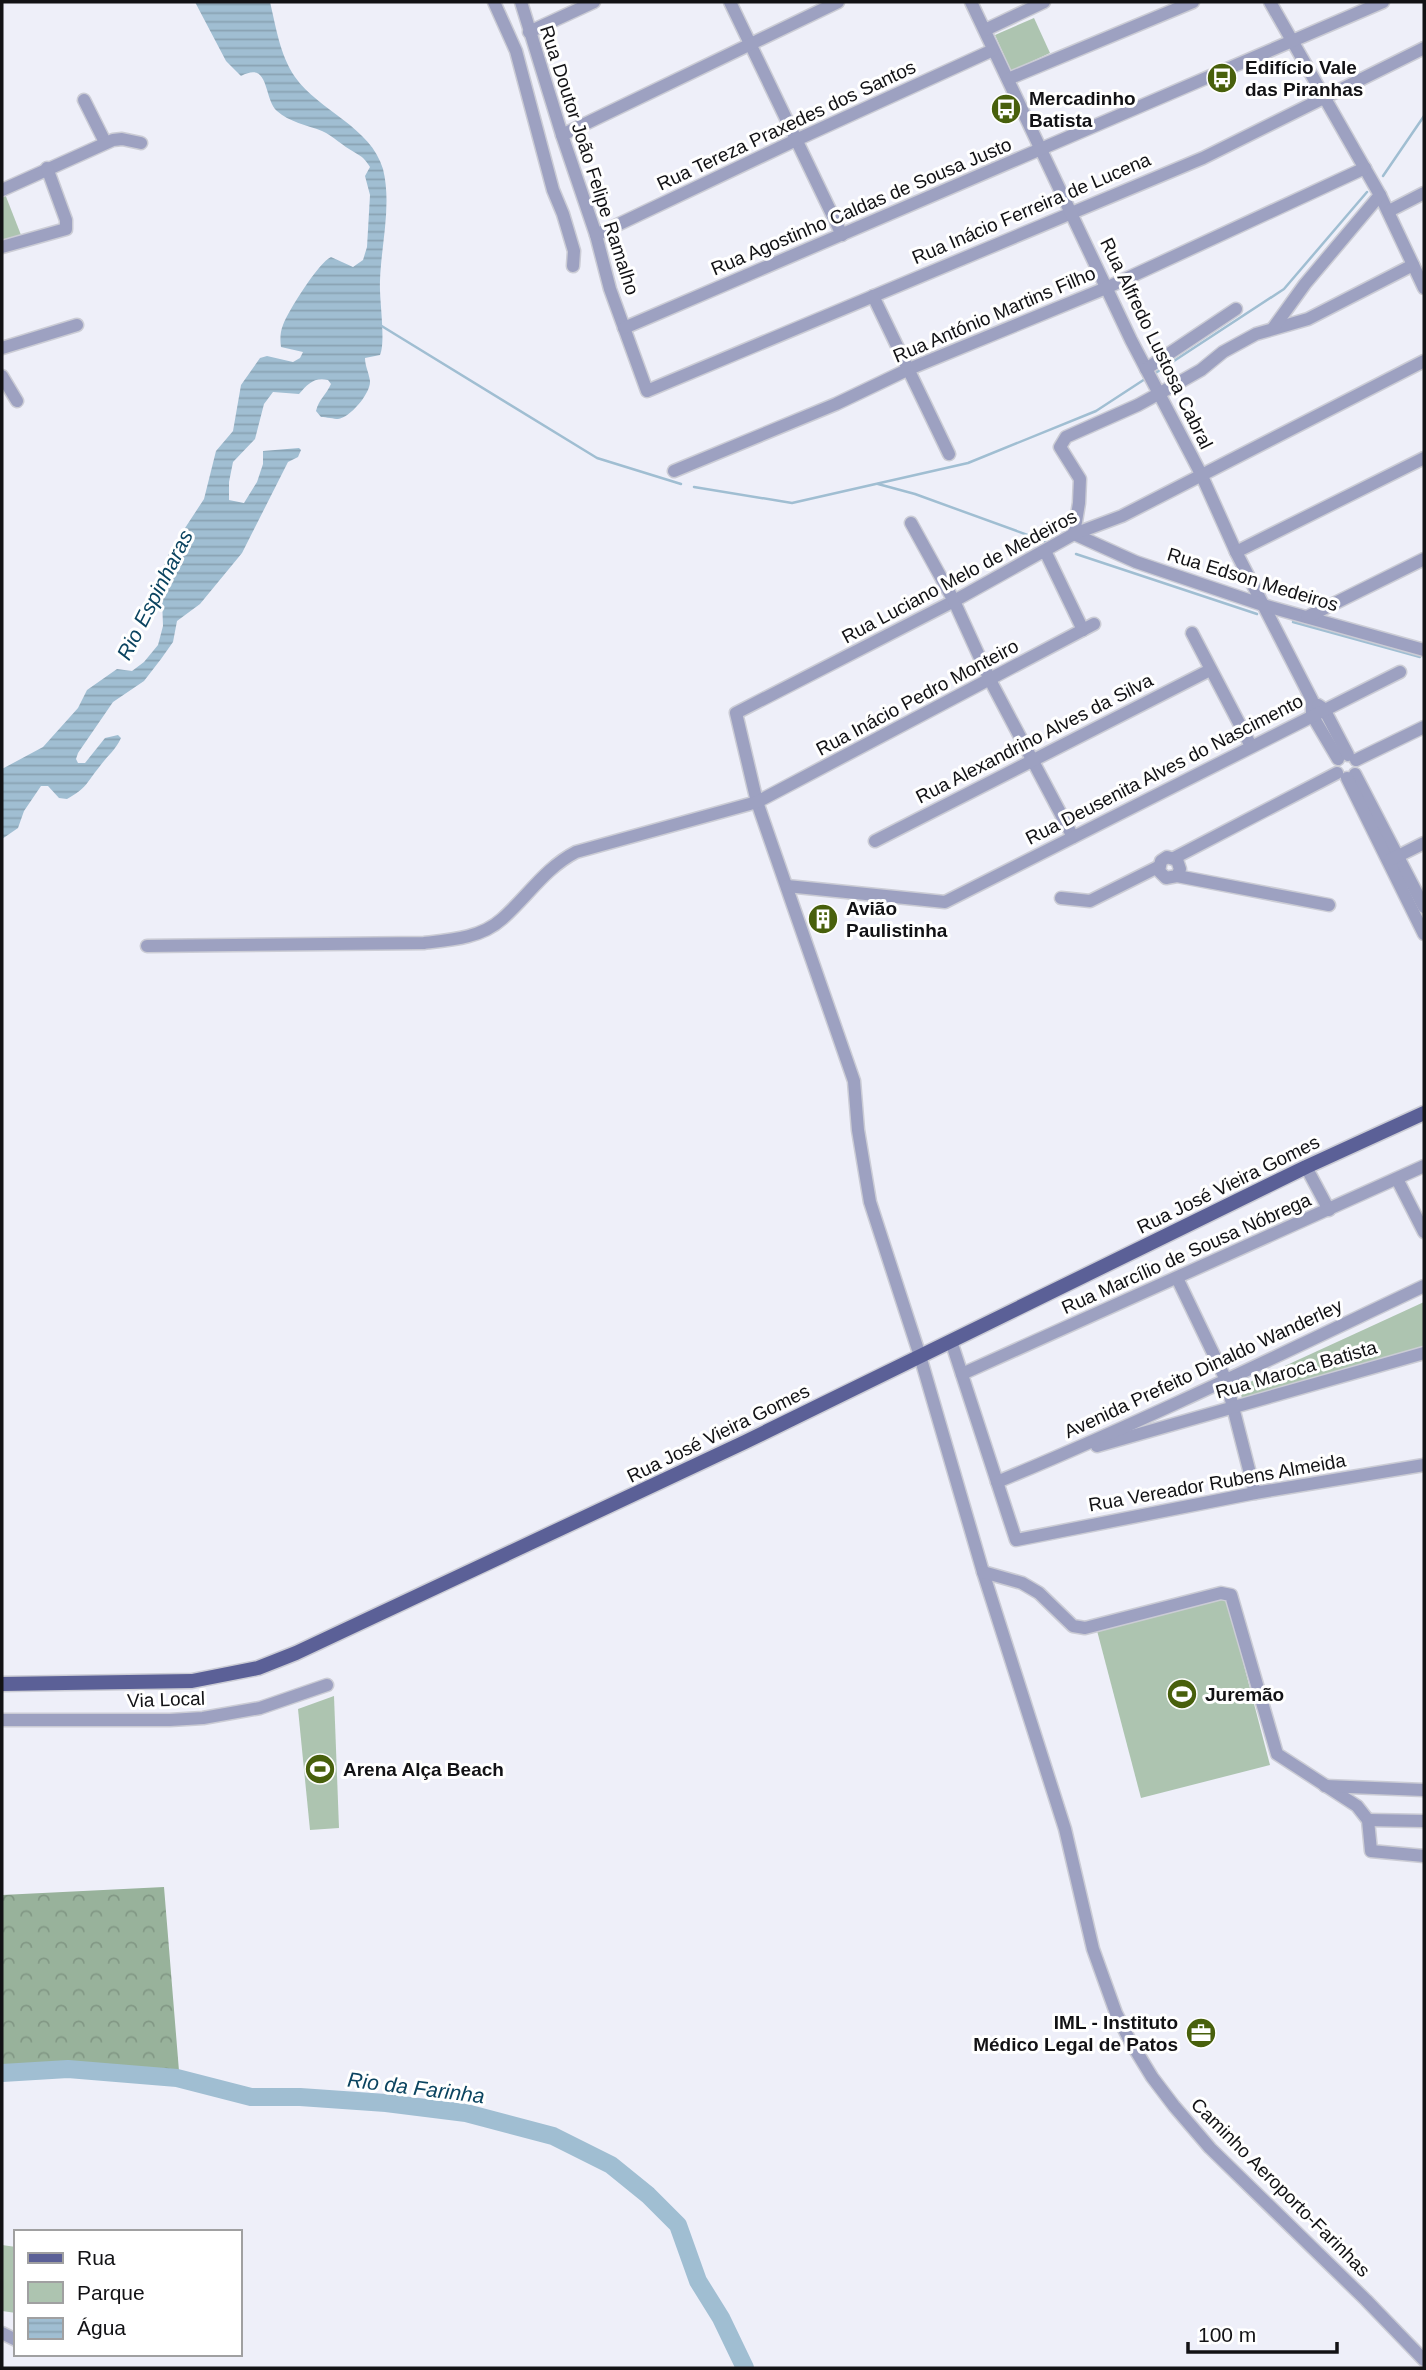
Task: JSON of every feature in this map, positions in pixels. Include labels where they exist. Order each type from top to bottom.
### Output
[{"type":"main road","name":"Rua José Vieira Gomes","points":[[2,1684],[192,1681],[258,1668],[296,1653],[732,1448],[1306,1167],[1424,1113]]},
{"type":"street","points":[[494,2],[516,51],[552,190],[564,214],[574,251],[573,266]]},
{"type":"street","name":"Rua Doutor João Felipe Ramalho","points":[[521,2],[596,235],[610,289],[647,391]]},
{"type":"street","points":[[529,32],[594,2]]},
{"type":"street","points":[[730,2],[842,235]]},
{"type":"street","points":[[562,135],[838,2]]},
{"type":"street","name":"Rua Alfredo Lustosa Cabral","points":[[971,2],[1043,149],[1106,288],[1318,712]]},
{"type":"street","points":[[985,30],[1044,2]]},
{"type":"street","points":[[1008,79],[1193,2]]},
{"type":"street","points":[[1270,2],[1389,211],[1423,283]]},
{"type":"street","name":"Rua Agostinho Caldas de Sousa Justo","points":[[624,328],[1383,2]]},
{"type":"street","name":"Rua Inácio Ferreira de Lucena","points":[[647,391],[1071,211],[1203,158],[1424,48]]},
{"type":"street","name":"Rua Tereza Praxedes dos Santos","points":[[596,235],[993,50]]},
{"type":"street","points":[[84,100],[105,142]]},
{"type":"street","points":[[2,190],[105,142],[122,139],[141,143]]},
{"type":"street","points":[[2,247],[64,231],[67,226],[47,168]]},
{"type":"street","name":"Rua António Martins Filho","points":[[674,471],[836,404],[909,369],[1106,288],[1365,168]]},
{"type":"street","points":[[1389,211],[1424,193]]},
{"type":"street","points":[[1274,327],[1305,284],[1380,195]]},
{"type":"street","points":[[1152,380],[1201,370],[1223,352],[1240,343],[1274,327],[1308,319],[1413,265]]},
{"type":"street","points":[[873,296],[948,454]]},
{"type":"street","points":[[1074,534],[1080,479],[1060,447],[1061,442],[1080,429],[1138,405],[1152,380],[1236,309]]},
{"type":"street","points":[[3,349],[77,326]]},
{"type":"street","name":"Rua Luciano Melo de Medeiros","points":[[736,713],[954,601],[1074,534],[1122,516],[1424,360]]},
{"type":"street","points":[[2,376],[17,401]]},
{"type":"street","points":[[1236,552],[1424,458]]},
{"type":"street","points":[[911,523],[954,601],[1031,761],[1073,837]]},
{"type":"street","name":"Rua Edson Medeiros","points":[[1074,534],[1136,562],[1263,605],[1424,650]]},
{"type":"street","name":"Rua Inácio Pedro Monteiro","points":[[147,946],[424,943],[461,939],[501,921],[550,869],[576,852],[757,802],[1088,627],[1045,551]]},
{"type":"street","points":[[1307,617],[1424,559]]},
{"type":"street","points":[[1192,633],[1251,746]]},
{"type":"street","name":"Rua Alexandrino Alves da Silva","points":[[875,841],[1210,670]]},
{"type":"street","name":"Rua Deusenita Alves do Nascimento","points":[[787,886],[945,902],[1400,672]]},
{"type":"street","points":[[1061,898],[1090,901],[1158,867],[1164,859],[1174,858],[1358,768],[1347,758],[1318,712]]},
{"type":"street","name":"Caminho Aeroporto-Farinhas","points":[[736,713],[757,802],[854,1082],[870,1202],[1065,1829],[1093,1949],[1116,2013],[1152,2077],[1210,2148],[1424,2360]]},
{"type":"street","points":[[1424,727],[1347,758],[1335,766],[1346,775],[1424,907]]},
{"type":"street","points":[[1393,858],[1424,843]]},
{"type":"street","points":[[1174,858],[1180,866],[1177,876]]},
{"type":"street","points":[[1393,858],[1424,934]]},
{"type":"street","points":[[1158,867],[1163,876],[1170,878],[1177,876],[1329,905]]},
{"type":"street","name":"Rua Marcílio de Sousa Nóbrega","points":[[962,1374],[1424,1166]]},
{"type":"street","points":[[1306,1167],[1329,1210]]},
{"type":"street","points":[[1397,1179],[1424,1232]]},
{"type":"street","points":[[1177,1278],[1226,1380],[1255,1493]]},
{"type":"street","name":"Avenida Prefeito Dinaldo Wanderley","points":[[997,1482],[1226,1380],[1424,1286]]},
{"type":"street","points":[[951,1341],[997,1482]]},
{"type":"street","name":"Rua Maroca Batista","points":[[1057,1457],[1424,1353]]},
{"type":"street","name":"Rua Vereador Rubens Almeida","points":[[997,1482],[1016,1540],[1255,1493],[1424,1465]]},
{"type":"street","points":[[983,1572],[1022,1583],[1039,1593],[1073,1626],[1085,1628],[1221,1593],[1231,1595],[1273,1748],[1288,1762],[1357,1806],[1368,1820],[1371,1851],[1424,1856]]},
{"type":"street","name":"Via Local","points":[[2,1720],[203,1718],[260,1708],[327,1685]]},
{"type":"street","points":[[1324,1786],[1424,1790]]},
{"type":"street","points":[[1368,1820],[1424,1821]]},
{"type":"green space","points":[[1034,18],[1050,53],[1011,71],[995,35]]},
{"type":"green space","points":[[5,194],[21,235],[2,241],[2,195]]},
{"type":"green space","points":[[1424,1302],[1424,1348],[1243,1402],[1239,1387]]},
{"type":"green space","name":"Juremão","points":[[1224,1589],[1270,1765],[1141,1798],[1095,1623]]},
{"type":"green space","name":"Arena Alça Beach","points":[[334,1696],[339,1828],[310,1830],[298,1709]]},
{"type":"green space","points":[[164,1887],[179,2071],[52,2063],[2,2068],[2,1895]]},
{"type":"green space","points":[[2,2245],[14,2247],[14,2313],[2,2311]]},
{"type":"water","points":[[195,2],[270,2],[282,50],[295,77],[317,100],[356,130],[377,154],[383,169],[386,197],[380,281],[382,349],[380,355],[365,358],[370,381],[367,392],[359,404],[343,418],[321,417],[316,411],[331,384],[328,380],[312,382],[299,394],[273,392],[264,404],[255,439],[233,462],[229,500],[244,503],[257,482],[263,464],[263,451],[301,450],[298,457],[288,462],[242,553],[200,604],[177,621],[173,642],[161,659],[144,681],[113,702],[78,753],[78,763],[85,763],[105,738],[118,735],[121,738],[86,784],[67,799],[59,798],[48,786],[41,786],[24,811],[18,828],[2,839],[2,769],[43,747],[78,708],[87,690],[117,669],[132,671],[144,662],[158,645],[163,626],[161,572],[170,551],[204,499],[216,451],[233,431],[241,385],[260,358],[267,356],[293,362],[300,358],[303,352],[281,347],[280,342],[283,325],[297,299],[312,277],[331,257],[353,267],[363,260],[367,247],[370,195],[365,176],[370,167],[368,164],[361,156],[326,133],[293,121],[277,111],[265,83],[257,73],[250,72],[241,76],[226,61]]},
{"type":"waterway","points":[[1383,176],[1424,116]]},
{"type":"waterway","points":[[1154,374],[1284,289],[1367,192]]},
{"type":"waterway","points":[[380,325],[597,458],[681,484]]},
{"type":"waterway","points":[[694,487],[792,503],[968,463],[1096,411],[1145,379]]},
{"type":"waterway","points":[[878,484],[915,494],[1047,542]]},
{"type":"waterway","points":[[1076,554],[1257,614]]},
{"type":"waterway","points":[[1293,622],[1420,657]]},
{"type":"waterway","name":"Rio da Farinha","points":[[2,2073],[68,2069],[177,2078],[251,2097],[300,2097],[386,2103],[466,2113],[553,2136],[611,2165],[648,2195],[678,2225],[698,2281],[721,2318],[745,2368]]},
{"type":"place","name":"Edifício Vale das Piranhas","points":[[1222,78]]},
{"type":"place","name":"Mercadinho Batista","points":[[1006,109]]},
{"type":"place","name":"Avião Paulistinha","points":[[823,919]]},
{"type":"place","name":"Juremão","points":[[1182,1694]]},
{"type":"place","name":"Arena Alça Beach","points":[[320,1769]]},
{"type":"place","name":"IML - Instituto Médico Legal de Patos","points":[[1201,2033]]},
{"type":"water label","name":"Rio Espinharas","points":[[155,595]]}]
